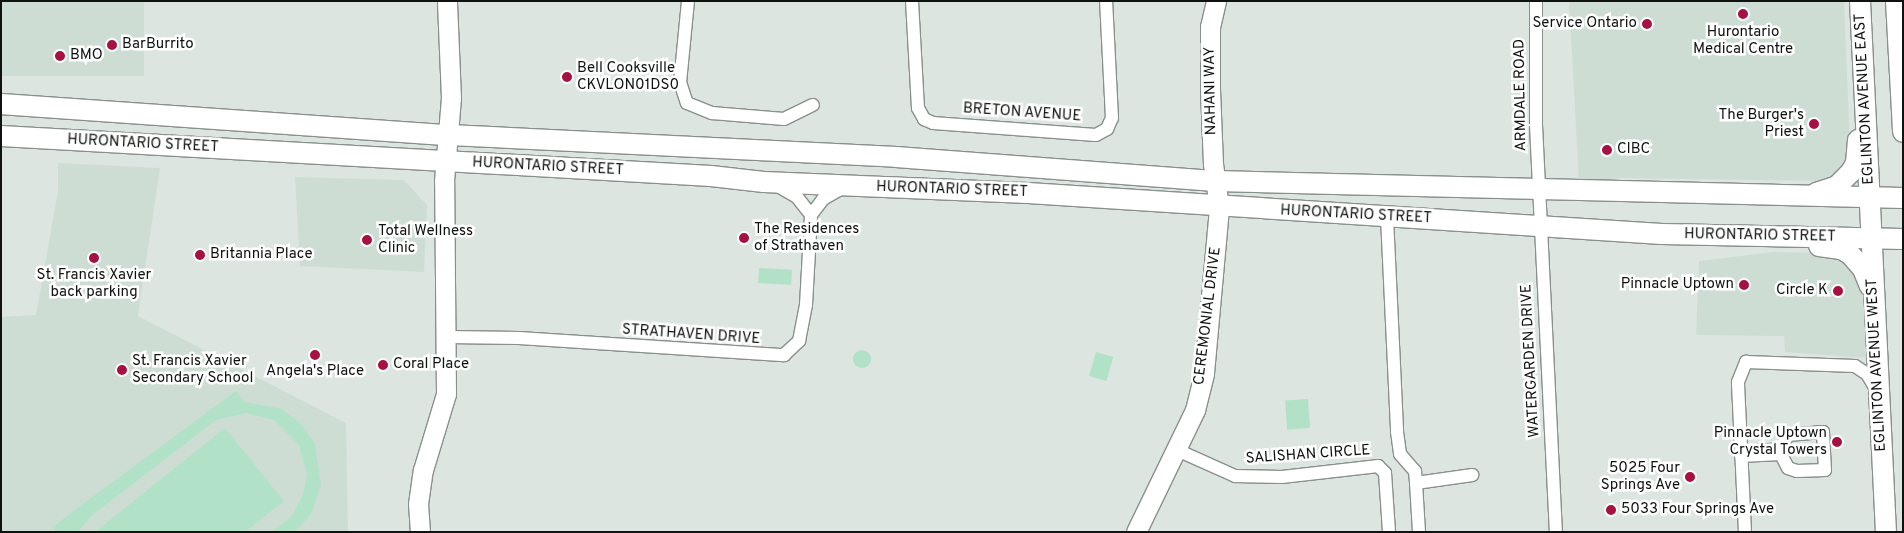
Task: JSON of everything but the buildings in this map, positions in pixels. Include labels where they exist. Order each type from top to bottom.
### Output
[{"type":"main road","name":"EGLINTON AVENUE EAST","points":[[1860,1],[1869,198]]},
{"type":"main road","points":[[1896,1],[1903,132]]},
{"type":"main road","points":[[1782,196],[1825,192],[1851,172],[1856,163],[1858,146],[1856,107],[1864,90]]},
{"type":"main road","name":"HURONTARIO STREET","points":[[1,104],[449,135],[896,157],[1216,181],[1903,198]]},
{"type":"main road","name":"HURONTARIO STREET","points":[[1,136],[711,176],[764,182],[1028,193],[1219,207],[1662,234],[1903,238]]},
{"type":"main road","name":"EGLINTON AVENUE WEST","points":[[1869,198],[1886,532]]},
{"type":"main road","points":[[1793,236],[1808,246],[1828,247],[1850,254],[1863,269],[1874,302]]},
{"type":"street","points":[[420,532],[418,504],[423,470],[446,394],[448,337],[443,260],[446,162],[452,98],[447,1]]},
{"type":"street","points":[[688,1],[680,82],[687,103],[712,113],[784,119],[813,105]]},
{"type":"street","name":"BRETON AVENUE","points":[[912,1],[918,108],[924,119],[933,123],[1096,134],[1107,129],[1112,118],[1106,1]]},
{"type":"street","name":"NAHANI WAY","points":[[1216,1],[1209,52],[1219,207]]},
{"type":"street","name":"ARMDALE ROAD","points":[[1536,1],[1536,125],[1540,189]]},
{"type":"street","points":[[764,182],[786,187],[811,215],[828,196],[849,186]]},
{"type":"street","name":"WATERGARDEN DRIVE","points":[[1540,189],[1556,532]]},
{"type":"street","name":"CEREMONIAL DRIVE","points":[[1136,532],[1195,410],[1204,373],[1219,207]]},
{"type":"street","name":"STRATHAVEN DRIVE","points":[[448,337],[519,338],[784,356],[798,340],[806,305],[811,215]]},
{"type":"street","points":[[1386,217],[1397,432],[1400,454],[1415,471],[1419,532]]},
{"type":"street","points":[[1745,532],[1738,382],[1746,362],[1855,366],[1871,379],[1879,396]]},
{"type":"street","points":[[1823,432],[1825,470],[1796,472],[1788,468],[1781,454],[1741,454],[1780,449],[1788,436],[1823,432]]},
{"type":"street","name":"SALISHAN CIRCLE","points":[[1177,450],[1235,476],[1282,476],[1378,466],[1385,473],[1389,532]]},
{"type":"street","points":[[1416,483],[1472,475]]},
{"type":"shaded area","points":[[1,1],[144,1],[144,76],[1,76]]},
{"type":"shaded area","points":[[1569,1],[1844,1],[1850,148],[1844,164],[1832,177],[1821,181],[1622,178],[1579,182]]},
{"type":"shaded area","name":"St. Francis Xavier Secondary School","points":[[58,163],[160,168],[138,316],[346,423],[348,532],[1,532],[1,317],[36,315],[58,191]]},
{"type":"shaded area","points":[[295,177],[404,180],[427,205],[424,272],[300,266]]},
{"type":"shaded area","points":[[1773,252],[1822,253],[1844,263],[1856,275],[1864,303],[1866,358],[1785,352],[1784,336],[1696,335],[1699,261]]},
{"type":"green space","points":[[759,268],[792,270],[791,285],[758,283]]},
{"type":"green space","points":[[858,350],[866,350],[871,355],[869,366],[858,368],[853,363],[853,355]]},
{"type":"green space","points":[[1096,352],[1113,357],[1106,381],[1089,376]]},
{"type":"green space","points":[[236,391],[244,402],[282,409],[301,424],[315,443],[321,486],[311,514],[295,532],[272,532],[292,516],[303,495],[307,474],[299,445],[274,420],[246,413],[216,420],[91,516],[78,532],[56,532],[53,527]]},
{"type":"green space","points":[[1308,399],[1310,428],[1287,430],[1285,401]]},
{"type":"green space","points":[[225,428],[284,501],[245,532],[95,532]]},
{"type":"place","name":"Hurontario Medical Centre","points":[[1743,14]]},
{"type":"place","name":"Service Ontario","points":[[1647,24]]},
{"type":"place","name":"BarBurrito","points":[[112,45]]},
{"type":"place","name":"BMO","points":[[60,56]]},
{"type":"place","name":"Bell Cooksville CKVLON01DS0","points":[[567,77]]},
{"type":"place","name":"The Burger's Priest","points":[[1814,124]]},
{"type":"place","name":"CIBC","points":[[1607,150]]},
{"type":"place","name":"The Residences of Strathaven","points":[[744,238]]},
{"type":"place","name":"Total Wellness Clinic","points":[[367,240]]},
{"type":"place","name":"Britannia Place","points":[[200,255]]},
{"type":"place","name":"St. Francis Xavier back parking","points":[[94,258]]},
{"type":"place","name":"Pinnacle Uptown","points":[[1744,285]]},
{"type":"place","name":"Circle K","points":[[1838,291]]},
{"type":"place","name":"Angela's Place","points":[[315,355]]},
{"type":"place","name":"Coral Place","points":[[383,365]]},
{"type":"place","name":"St. Francis Xavier Secondary School","points":[[122,370]]},
{"type":"place","name":"Pinnacle Uptown Crystal Towers","points":[[1837,442]]},
{"type":"place","name":"5025 Four Springs Ave","points":[[1690,477]]},
{"type":"place","name":"5033 Four Springs Ave","points":[[1611,510]]}]
